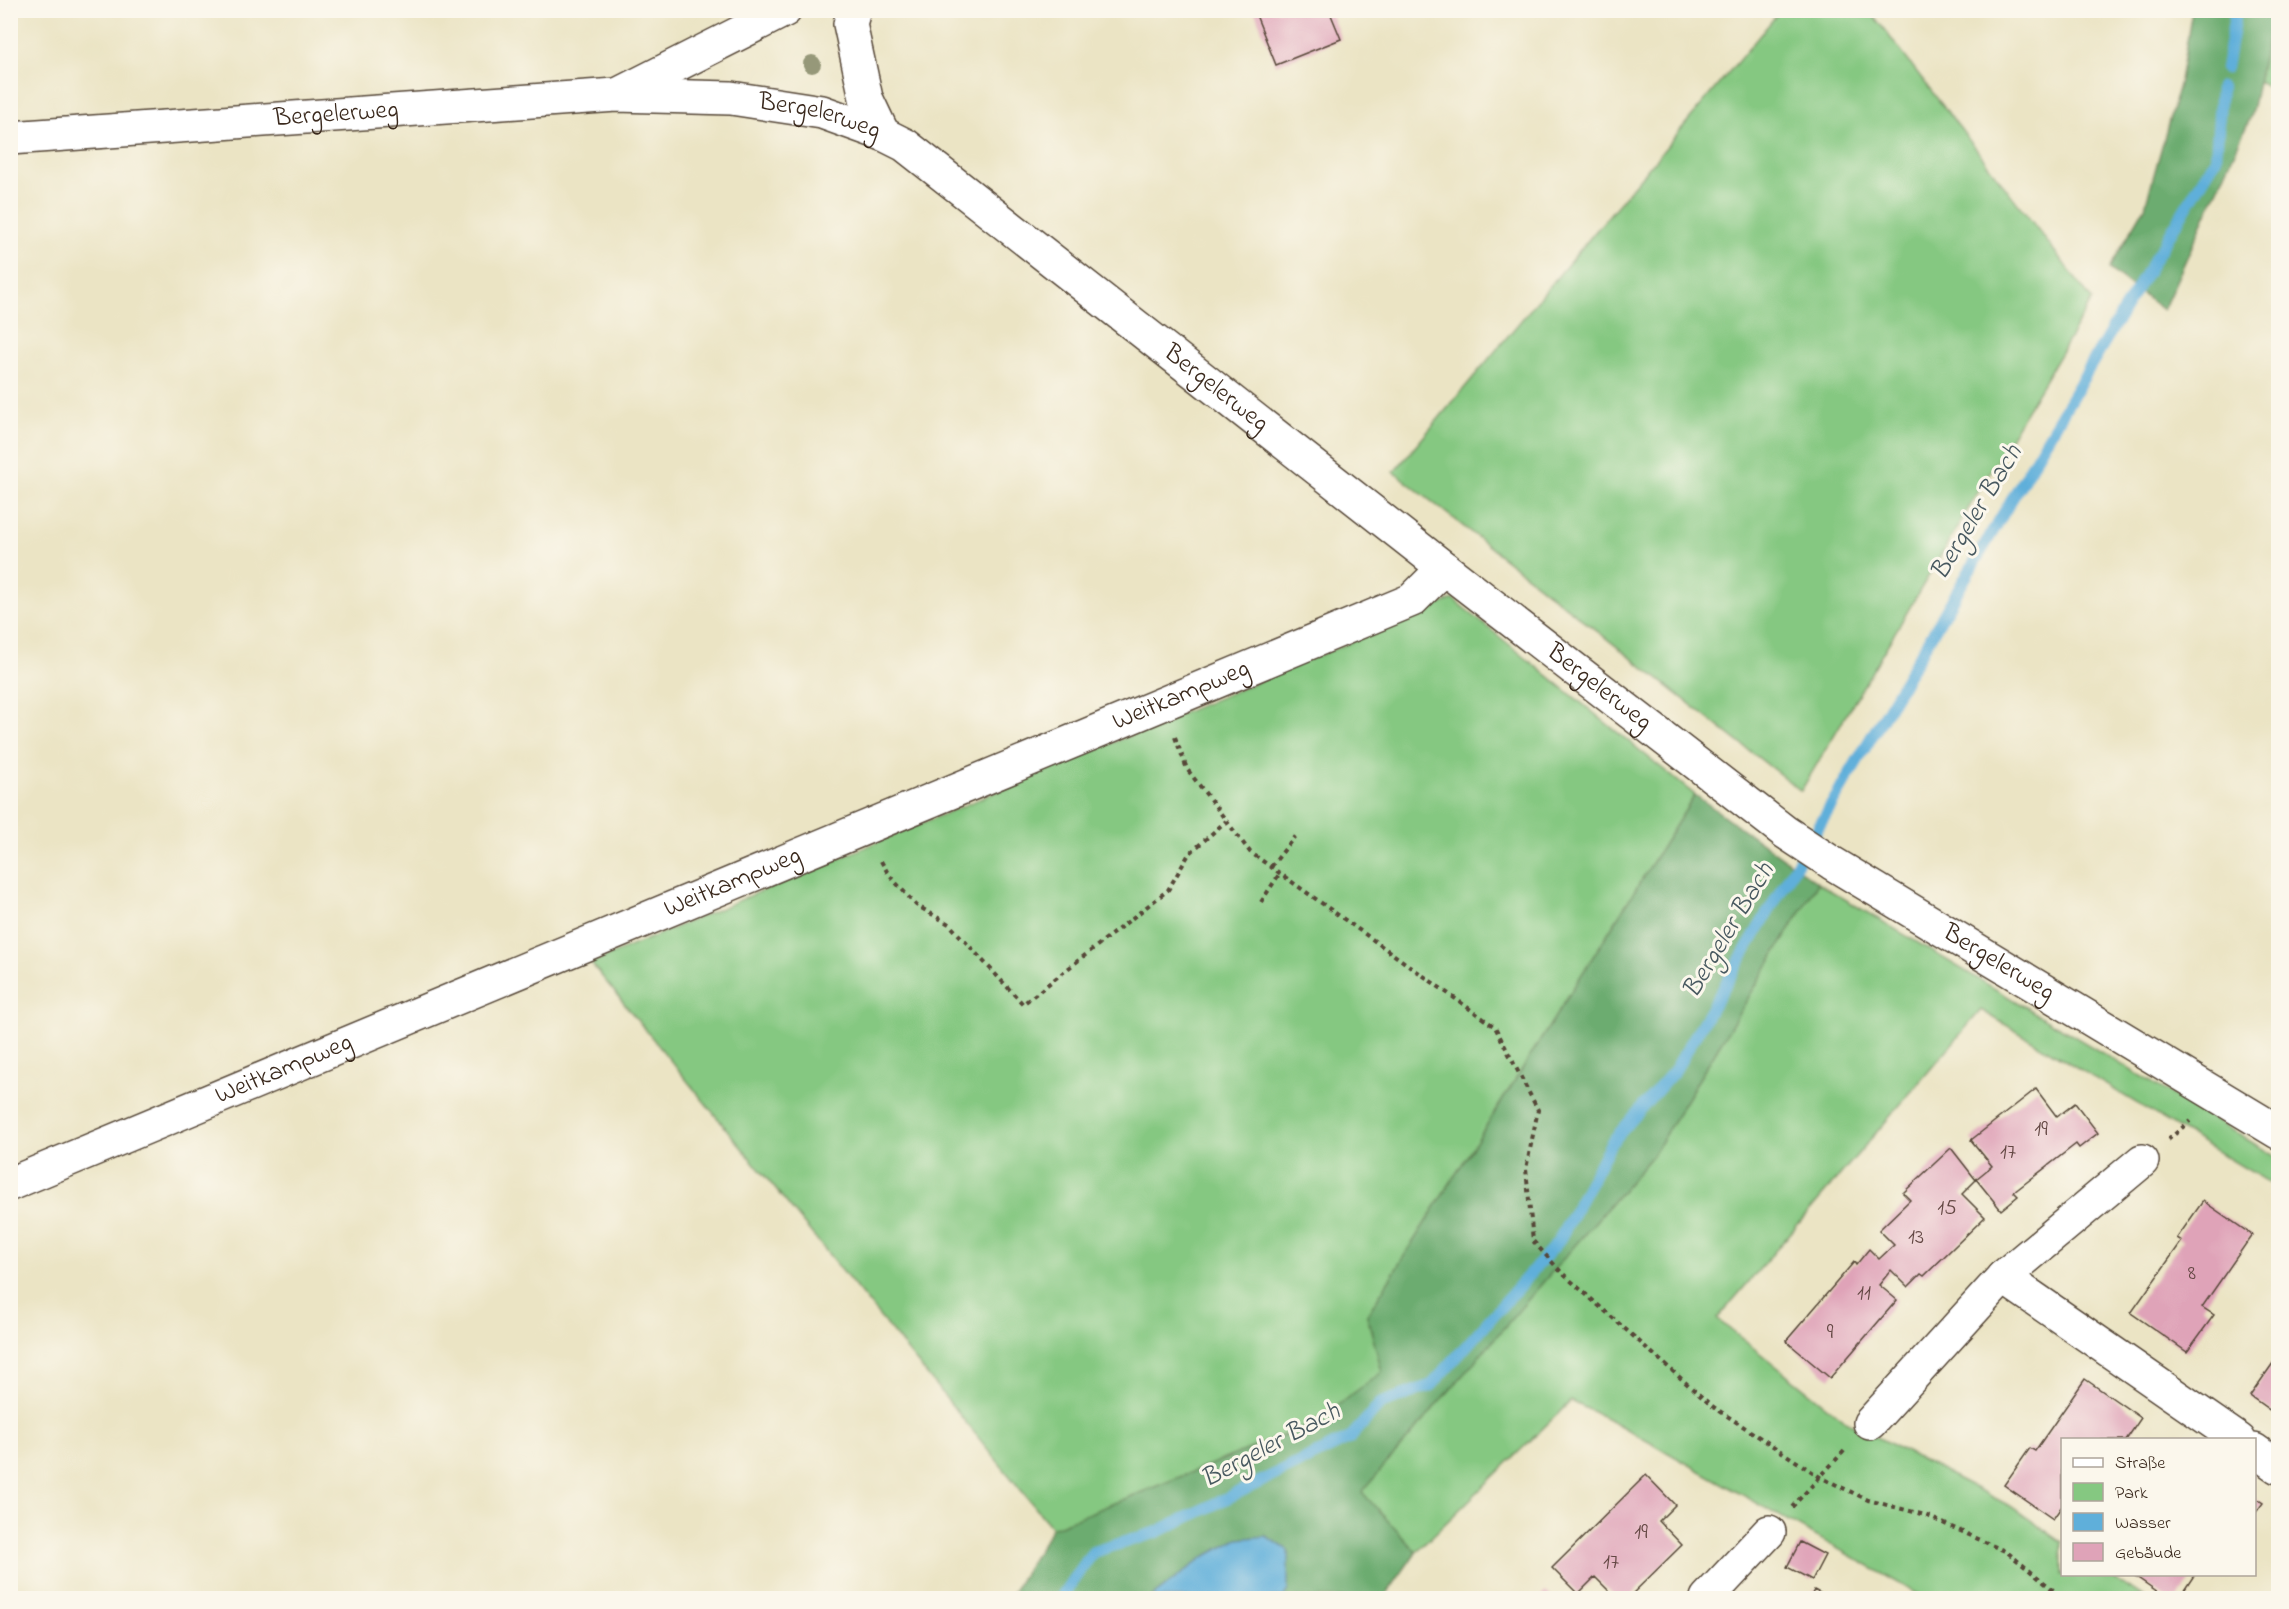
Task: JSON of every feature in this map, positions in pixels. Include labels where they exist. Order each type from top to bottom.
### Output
[{"type":"street","points":[[616,95],[785,10]]},
{"type":"street","points":[[854,10],[850,24],[866,98],[883,134]]},
{"type":"street","name":"Bergelerweg","points":[[10,138],[616,95],[731,98],[822,112],[883,134],[905,145],[1444,568],[1785,831],[1832,863],[2278,1132]]},
{"type":"street","name":"Weitkampweg","points":[[10,1184],[1412,600],[1444,568]]},
{"type":"street","points":[[1869,1423],[2003,1277],[2142,1161]]},
{"type":"street","points":[[2003,1277],[2236,1438]]},
{"type":"street","points":[[2256,1451],[2278,1467]]},
{"type":"street","points":[[1707,1599],[1769,1532]]},
{"type":"path","points":[[1162,705],[1187,769],[1250,852],[1495,1027],[1538,1110],[1526,1169],[1533,1241],[1562,1274],[1712,1406],[1820,1477],[1868,1500],[1925,1515],[2007,1552],[2063,1599]]},
{"type":"path","points":[[863,829],[889,876],[916,905],[949,924],[1023,1004],[1168,890],[1189,854],[1226,820]]},
{"type":"path","points":[[1271,867],[1295,836]]},
{"type":"path","points":[[1261,902],[1280,873]]},
{"type":"path","points":[[2142,1161],[2220,1096]]},
{"type":"path","points":[[1769,1532],[1869,1423]]},
{"type":"green space","points":[[1780,11],[1870,11],[2092,300],[1801,791],[1394,472]]},
{"type":"green space","points":[[2192,11],[2273,11],[2251,116],[2163,310],[2109,269],[2145,207],[2180,81]]},
{"type":"green space","points":[[2273,11],[2278,11],[2278,94],[2258,81]]},
{"type":"green space","points":[[1453,599],[1695,795],[1367,1315],[1383,1372],[1312,1424],[1052,1528],[591,963]]},
{"type":"green space","points":[[1695,795],[1818,883],[1652,1156],[1362,1492],[1416,1552],[1384,1598],[1283,1598],[1288,1589],[1266,1536],[1238,1539],[1204,1557],[1150,1598],[1009,1598],[1052,1528],[1312,1424],[1382,1372],[1367,1315]]},
{"type":"green space","points":[[1818,883],[2278,1158],[2278,1188],[1981,1010],[1717,1319],[1844,1420],[2012,1507],[2061,1541],[2061,1576],[2111,1576],[2144,1598],[1925,1598],[1610,1420],[1571,1401],[1416,1552],[1361,1492],[1652,1156]]},
{"type":"water","points":[[1266,1536],[1288,1550],[1288,1590],[1283,1598],[1150,1598],[1204,1557],[1238,1539]]},
{"type":"building","points":[[1254,10],[1329,10],[1341,39],[1276,65]]},
{"type":"building","points":[[2036,1089],[2057,1117],[2075,1103],[2098,1133],[2079,1148],[2076,1144],[2014,1192],[2018,1196],[2001,1210],[1976,1179],[1992,1166],[1971,1140]]},
{"type":"building","points":[[1951,1148],[1976,1180],[1962,1194],[1985,1217],[1924,1276],[1921,1274],[1908,1287],[1891,1270],[1879,1285],[1897,1300],[1830,1378],[1786,1341],[1854,1262],[1856,1265],[1869,1249],[1879,1259],[1894,1245],[1879,1230],[1910,1200],[1903,1193]]},
{"type":"building","points":[[2203,1201],[2252,1235],[2202,1307],[2214,1315],[2187,1352],[2131,1313],[2182,1241],[2177,1238]]},
{"type":"building","points":[[2278,1356],[2278,1416],[2250,1396]]},
{"type":"building","points":[[2085,1379],[2141,1418],[2127,1438],[2061,1438],[2061,1507],[2053,1519],[2004,1485],[2030,1448],[2035,1451]]},
{"type":"building","points":[[1646,1475],[1675,1505],[1659,1521],[1682,1545],[1628,1598],[1616,1598],[1595,1577],[1578,1594],[1552,1568]]},
{"type":"building","points":[[2256,1498],[2263,1503],[2256,1512]]},
{"type":"building","points":[[1800,1542],[1825,1555],[1812,1580],[1787,1567]]},
{"type":"building","points":[[2135,1576],[2194,1576],[2179,1598],[2167,1598]]},
{"type":"building","points":[[1814,1590],[1829,1598],[1810,1598]]},
{"type":"building","points":[[1546,1592],[1554,1598],[1541,1598]]},
{"type":"waterway","name":"Bergeler Bach","points":[[2226,68],[2236,10]]},
{"type":"waterway","name":"Bergeler Bach","points":[[1061,1598],[1093,1552],[1157,1532],[1350,1438],[1380,1404],[1432,1385],[1558,1242],[1611,1143],[1675,1070],[2111,331],[2216,158],[2221,87]]}]
